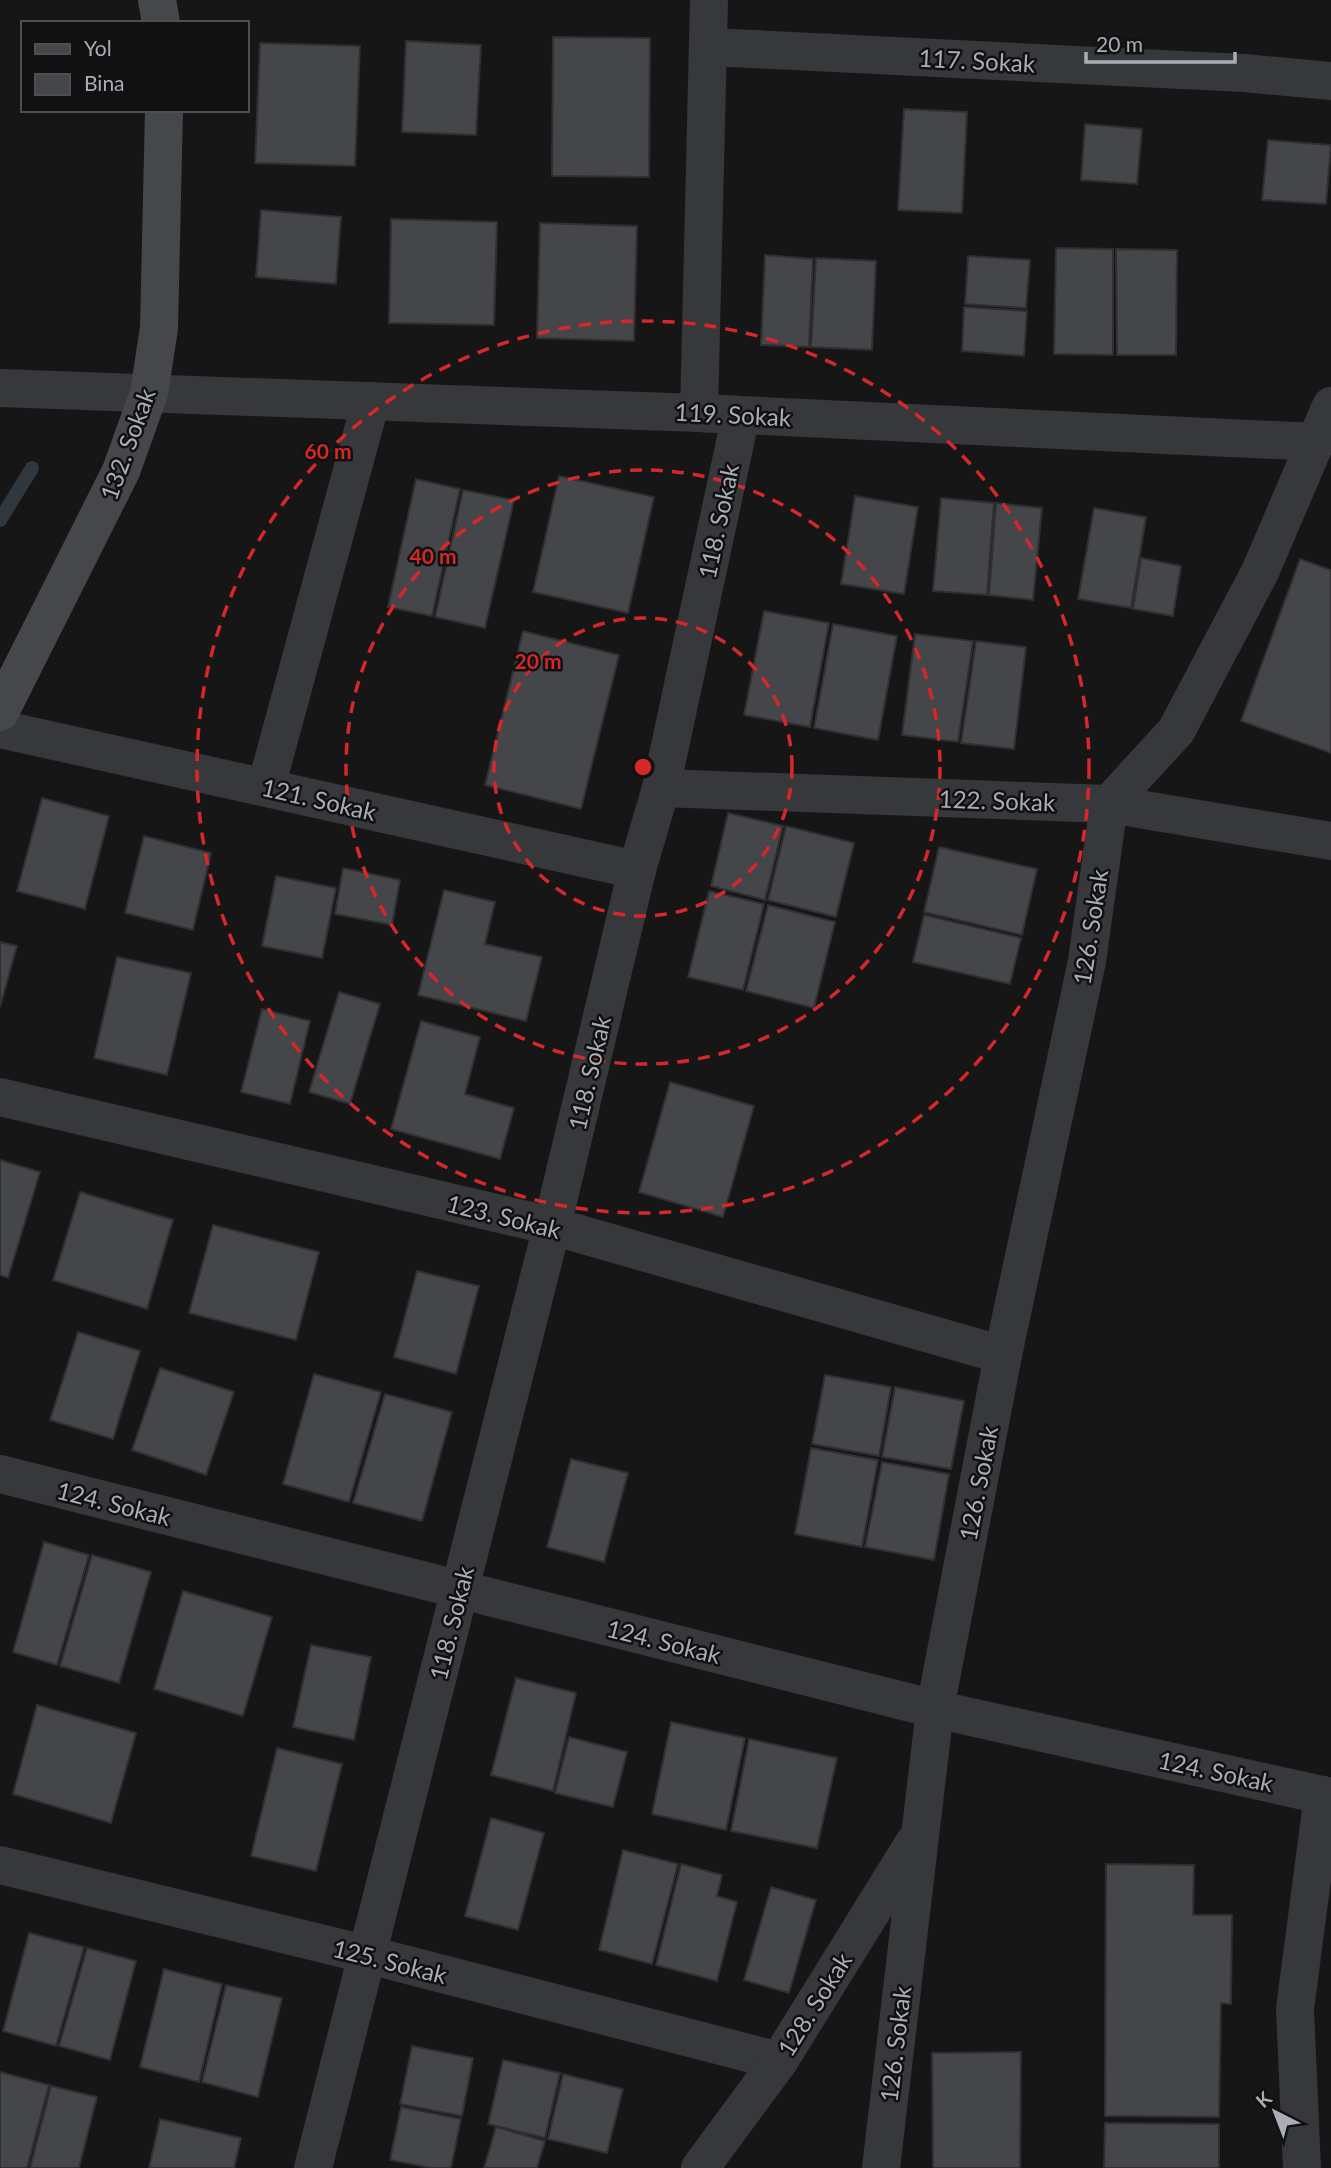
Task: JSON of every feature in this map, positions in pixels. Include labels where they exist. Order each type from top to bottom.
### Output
[{"type":"main road","points":[[157,0],[160,21]]},
{"type":"main road","name":"132. Sokak","points":[[0,712],[99,519],[121,471],[149,393],[159,328],[164,112]]},
{"type":"street","points":[[699,412],[710,47],[709,0]]},
{"type":"street","name":"117. Sokak","points":[[710,47],[1244,73],[1331,81]]},
{"type":"street","name":"119. Sokak","points":[[0,388],[699,412],[1316,442]]},
{"type":"street","points":[[265,787],[371,401]]},
{"type":"street","points":[[1109,804],[1176,731],[1260,572],[1331,406]]},
{"type":"street","name":"118. Sokak","points":[[313,2168],[552,1226],[637,870],[661,788],[741,415],[699,412]]},
{"type":"street","name":"121. Sokak","points":[[0,729],[637,870]]},
{"type":"street","name":"122. Sokak","points":[[661,788],[1109,804],[1331,841]]},
{"type":"street","name":"126. Sokak","points":[[881,2168],[934,1709],[1003,1355],[1087,961],[1109,804]]},
{"type":"street","name":"123. Sokak","points":[[0,1097],[552,1226],[1003,1355]]},
{"type":"street","name":"124. Sokak","points":[[0,1474],[934,1709],[1327,1796]]},
{"type":"street","points":[[1302,2168],[1295,2009],[1327,1796]]},
{"type":"street","name":"128. Sokak","points":[[700,2168],[779,2061],[920,1833]]},
{"type":"street","name":"125. Sokak","points":[[0,1866],[369,1955],[779,2061]]},
{"type":"building","points":[[553,37],[650,38],[649,177],[552,176]]},
{"type":"building","points":[[406,41],[481,45],[476,135],[402,132]]},
{"type":"building","points":[[260,43],[360,46],[355,166],[255,163]]},
{"type":"building","points":[[904,109],[967,112],[962,213],[898,210]]},
{"type":"building","points":[[1085,124],[1142,129],[1137,184],[1081,180]]},
{"type":"building","points":[[1268,140],[1331,145],[1326,204],[1262,200]]},
{"type":"building","points":[[261,210],[341,217],[336,284],[256,277]]},
{"type":"building","points":[[391,219],[497,222],[494,325],[389,323]]},
{"type":"building","points":[[540,223],[637,226],[634,341],[537,338]]},
{"type":"building","points":[[1056,248],[1113,249],[1113,355],[1054,354]]},
{"type":"building","points":[[1116,249],[1177,250],[1176,355],[1117,355]]},
{"type":"building","points":[[765,255],[813,259],[809,347],[761,345]]},
{"type":"building","points":[[968,256],[1030,260],[1026,308],[965,304]]},
{"type":"building","points":[[816,258],[876,261],[872,350],[811,347]]},
{"type":"building","points":[[964,307],[1027,311],[1024,356],[962,351]]},
{"type":"building","points":[[559,476],[654,497],[628,613],[533,592]]},
{"type":"building","points":[[416,479],[460,489],[432,616],[388,607]]},
{"type":"building","points":[[463,490],[514,500],[485,628],[435,617]]},
{"type":"building","points":[[855,496],[918,507],[904,594],[841,584]]},
{"type":"building","points":[[941,498],[994,503],[987,595],[933,591]]},
{"type":"building","points":[[996,503],[1042,508],[1033,600],[989,595]]},
{"type":"building","points":[[1094,508],[1146,517],[1131,608],[1078,599]]},
{"type":"building","points":[[1141,558],[1181,566],[1173,616],[1133,609]]},
{"type":"building","points":[[1300,559],[1331,570],[1331,753],[1241,721]]},
{"type":"building","points":[[764,611],[829,623],[810,727],[744,715]]},
{"type":"building","points":[[833,624],[897,636],[878,740],[814,728]]},
{"type":"building","points":[[523,631],[619,655],[581,809],[485,785]]},
{"type":"building","points":[[915,634],[973,641],[958,742],[902,735]]},
{"type":"building","points":[[976,641],[1026,647],[1014,749],[961,743]]},
{"type":"building","points":[[42,798],[109,816],[85,909],[17,891]]},
{"type":"building","points":[[728,813],[783,826],[765,900],[711,886]]},
{"type":"building","points":[[786,826],[854,843],[836,917],[768,900]]},
{"type":"building","points":[[144,836],[211,853],[193,930],[125,913]]},
{"type":"building","points":[[939,847],[1037,869],[1022,935],[924,912]]},
{"type":"building","points":[[343,868],[400,880],[392,925],[335,914]]},
{"type":"building","points":[[276,876],[336,888],[322,958],[262,946]]},
{"type":"building","points":[[444,890],[495,902],[485,944],[542,957],[526,1021],[418,995]]},
{"type":"building","points":[[709,891],[764,904],[743,990],[688,977]]},
{"type":"building","points":[[768,905],[835,922],[814,1008],[746,991]]},
{"type":"building","points":[[924,915],[1021,938],[1010,984],[913,962]]},
{"type":"building","points":[[0,942],[17,946],[0,1007]]},
{"type":"building","points":[[117,957],[191,973],[167,1075],[94,1058]]},
{"type":"building","points":[[339,992],[380,1004],[350,1104],[309,1092]]},
{"type":"building","points":[[262,1009],[310,1021],[290,1104],[241,1092]]},
{"type":"building","points":[[421,1021],[480,1037],[465,1094],[514,1108],[500,1159],[391,1129]]},
{"type":"building","points":[[670,1082],[754,1106],[723,1217],[639,1192]]},
{"type":"building","points":[[0,1160],[40,1172],[8,1278],[0,1275]]},
{"type":"building","points":[[80,1192],[173,1220],[147,1309],[53,1280]]},
{"type":"building","points":[[213,1225],[319,1252],[296,1340],[189,1313]]},
{"type":"building","points":[[417,1271],[479,1286],[456,1374],[394,1357]]},
{"type":"building","points":[[78,1332],[140,1351],[113,1439],[50,1420]]},
{"type":"building","points":[[160,1368],[234,1392],[206,1475],[132,1450]]},
{"type":"building","points":[[314,1374],[381,1392],[349,1502],[283,1484]]},
{"type":"building","points":[[825,1375],[891,1387],[879,1456],[812,1444]]},
{"type":"building","points":[[895,1387],[964,1401],[951,1469],[882,1457]]},
{"type":"building","points":[[385,1394],[452,1412],[422,1521],[353,1503]]},
{"type":"building","points":[[811,1448],[878,1460],[862,1547],[795,1534]]},
{"type":"building","points":[[571,1459],[628,1473],[604,1562],[547,1547]]},
{"type":"building","points":[[882,1462],[949,1474],[934,1560],[865,1547]]},
{"type":"building","points":[[44,1542],[89,1555],[57,1665],[13,1652]]},
{"type":"building","points":[[92,1555],[151,1572],[119,1683],[60,1666]]},
{"type":"building","points":[[183,1591],[272,1617],[243,1716],[154,1689]]},
{"type":"building","points":[[311,1645],[371,1657],[354,1740],[293,1727]]},
{"type":"building","points":[[516,1678],[576,1693],[553,1791],[491,1775]]},
{"type":"building","points":[[37,1705],[136,1733],[111,1823],[13,1794]]},
{"type":"building","points":[[671,1722],[745,1738],[726,1830],[652,1814]]},
{"type":"building","points":[[569,1737],[627,1752],[613,1807],[555,1793]]},
{"type":"building","points":[[749,1739],[837,1758],[817,1848],[731,1831]]},
{"type":"building","points":[[277,1748],[342,1764],[316,1871],[251,1856]]},
{"type":"building","points":[[491,1818],[544,1833],[518,1930],[465,1916]]},
{"type":"building","points":[[623,1850],[678,1864],[652,1964],[599,1950]]},
{"type":"building","points":[[681,1864],[722,1875],[717,1896],[737,1902],[717,1981],[656,1965]]},
{"type":"building","points":[[1106,1864],[1194,1865],[1193,1915],[1232,1915],[1231,2004],[1221,2003],[1219,2117],[1105,2116]]},
{"type":"building","points":[[771,1887],[816,1900],[789,1993],[744,1980]]},
{"type":"building","points":[[29,1933],[84,1947],[56,2046],[3,2031]]},
{"type":"building","points":[[87,1948],[136,1961],[110,2060],[59,2046]]},
{"type":"building","points":[[164,1969],[222,1984],[199,2082],[140,2067]]},
{"type":"building","points":[[226,1985],[282,1998],[258,2097],[202,2082]]},
{"type":"building","points":[[412,2046],[473,2058],[462,2116],[400,2104]]},
{"type":"building","points":[[1021,2052],[1020,2168],[933,2168],[932,2053]]},
{"type":"building","points":[[503,2060],[560,2073],[545,2138],[488,2124]]},
{"type":"building","points":[[0,2072],[49,2085],[27,2168],[0,2168]]},
{"type":"building","points":[[563,2074],[623,2089],[607,2153],[548,2139]]},
{"type":"building","points":[[51,2086],[97,2097],[79,2168],[30,2168]]},
{"type":"building","points":[[401,2107],[461,2119],[451,2168],[431,2168],[390,2160]]},
{"type":"building","points":[[160,2119],[241,2138],[234,2168],[149,2168]]},
{"type":"building","points":[[1105,2123],[1219,2124],[1219,2168],[1104,2168]]},
{"type":"building","points":[[496,2127],[545,2141],[537,2168],[484,2168]]},
{"type":"waterway","points":[[0,520],[32,468]]}]
